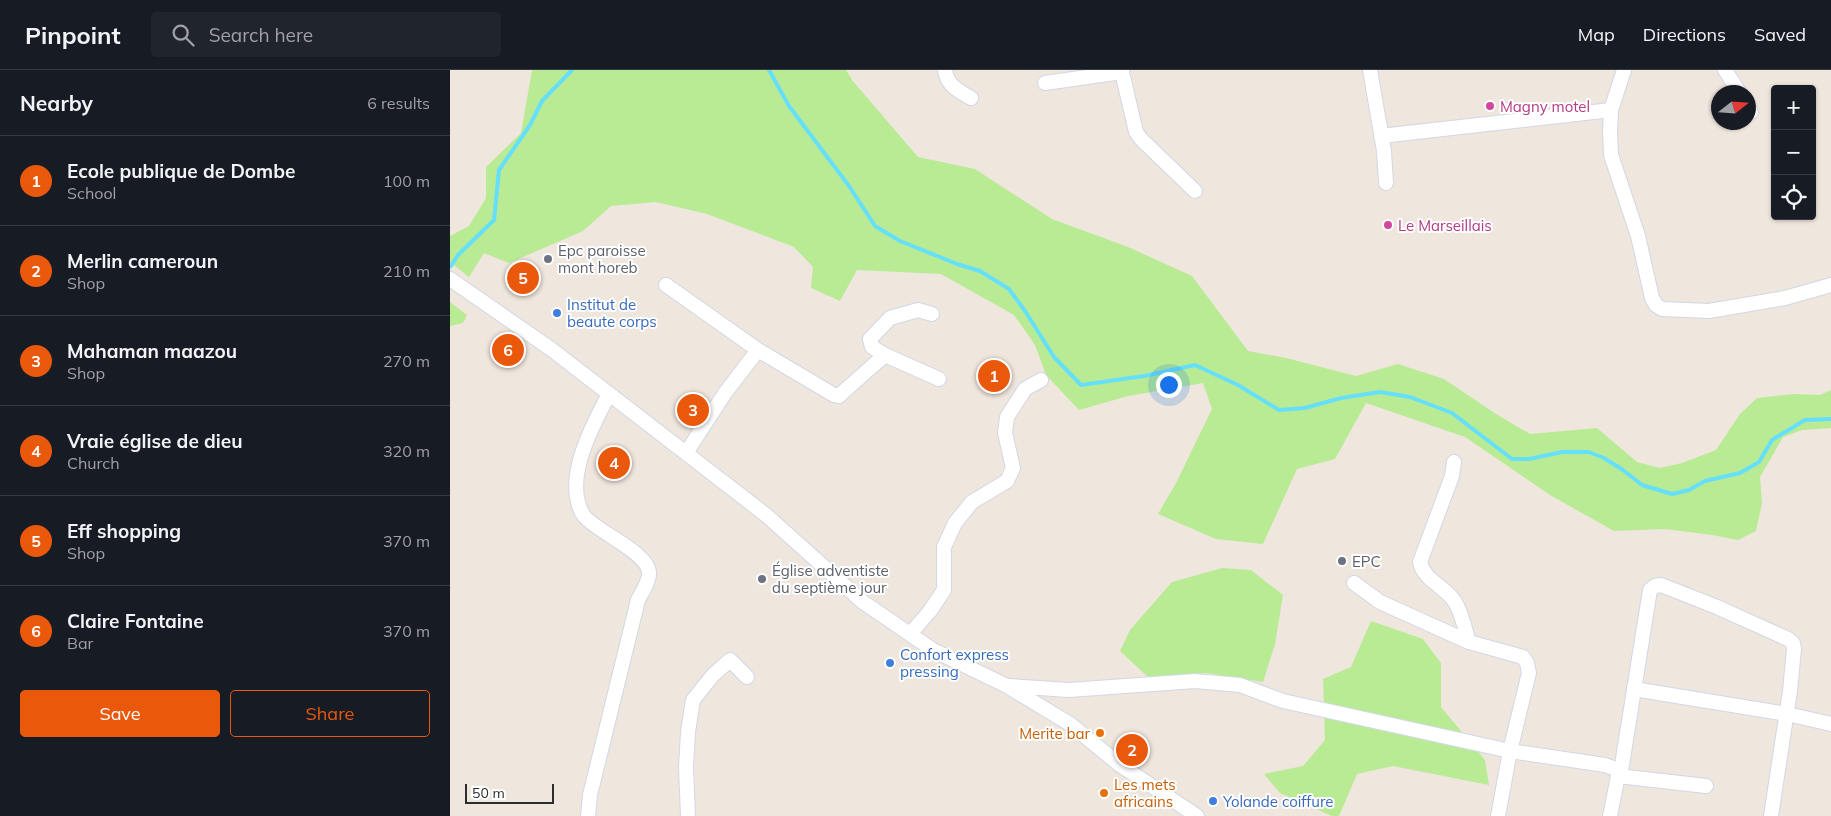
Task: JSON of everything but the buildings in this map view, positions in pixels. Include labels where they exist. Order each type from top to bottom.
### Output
[{"type":"street","points":[[945,70],[948,81],[953,87],[971,98]]},
{"type":"street","points":[[1370,70],[1384,151],[1386,183]]},
{"type":"street","points":[[1624,70],[1612,110],[1610,132],[1611,155],[1638,236],[1652,298],[1656,305],[1662,309],[1709,311],[1785,298],[1831,285]]},
{"type":"street","points":[[1725,70],[1735,85]]},
{"type":"street","points":[[1045,83],[1122,71],[1136,132],[1194,191]]},
{"type":"street","points":[[1381,136],[1612,110]]},
{"type":"street","points":[[452,280],[551,349],[766,515],[863,602],[933,650],[1007,686],[1070,724],[1120,765],[1196,816]]},
{"type":"street","points":[[666,285],[758,350],[834,395],[839,396],[886,355]]},
{"type":"street","points":[[932,314],[918,310],[886,320],[870,338],[872,347],[939,379]]},
{"type":"street","points":[[686,453],[725,393],[758,350]]},
{"type":"street","points":[[910,634],[930,611],[944,590],[944,547],[955,523],[972,502],[1007,481],[1013,468],[1005,433],[1007,417],[1025,389],[1041,380]]},
{"type":"street","points":[[588,816],[593,780],[638,600],[649,577],[646,563],[590,521],[583,514],[578,501],[576,486],[580,462],[589,435],[608,394]]},
{"type":"street","points":[[1454,462],[1452,476],[1420,562],[1421,569],[1426,576],[1454,600],[1469,642]]},
{"type":"street","points":[[1354,583],[1380,602],[1469,642],[1523,657],[1527,663],[1529,673],[1510,751],[1498,816]]},
{"type":"street","points":[[1610,816],[1619,774],[1650,590],[1655,586],[1661,585],[1717,607],[1794,643],[1787,714],[1771,816]]},
{"type":"street","points":[[688,816],[686,767],[688,732],[693,700],[713,675],[730,660],[747,677]]},
{"type":"street","points":[[1007,686],[1069,690],[1195,680],[1240,684],[1283,701],[1510,751],[1606,765],[1619,774],[1706,786]]},
{"type":"street","points":[[1634,689],[1787,714],[1831,724]]},
{"type":"green space","points":[[532,70],[846,70],[852,80],[918,157],[975,169],[1052,219],[1128,247],[1192,276],[1248,351],[1286,358],[1356,376],[1398,364],[1444,379],[1530,434],[1597,428],[1637,462],[1660,468],[1682,463],[1716,450],[1740,414],[1757,398],[1793,394],[1820,395],[1831,390],[1831,428],[1802,430],[1783,437],[1760,477],[1762,503],[1756,531],[1738,540],[1665,529],[1614,531],[1550,495],[1465,437],[1366,403],[1335,459],[1297,469],[1263,544],[1216,539],[1158,514],[1176,483],[1212,409],[1203,383],[1128,396],[1079,410],[1046,375],[1035,345],[1014,315],[941,274],[857,270],[840,301],[811,288],[813,267],[794,247],[707,214],[656,202],[611,206],[583,231],[509,263],[484,253],[469,277],[450,262],[450,236],[469,226],[486,198],[486,167],[521,133]]},
{"type":"green space","points":[[450,302],[467,315],[463,323],[450,326]]},
{"type":"green space","points":[[1222,568],[1251,570],[1283,595],[1275,644],[1263,682],[1207,673],[1150,679],[1120,651],[1130,630],[1172,582]]},
{"type":"green space","points":[[1371,621],[1423,639],[1441,663],[1441,707],[1485,760],[1489,785],[1393,766],[1357,774],[1339,816],[1332,816],[1280,793],[1264,774],[1303,766],[1325,740],[1323,679],[1351,667]]},
{"type":"waterway","points":[[451,266],[458,255],[494,220],[499,170],[530,125],[542,101],[572,70]]},
{"type":"waterway","points":[[769,70],[789,106],[849,186],[875,226],[900,241],[957,264],[980,271],[1009,289],[1054,357],[1081,385],[1144,376],[1195,365],[1238,385],[1279,410],[1305,408],[1341,398],[1380,392],[1410,397],[1452,413],[1512,459],[1529,459],[1562,452],[1589,452],[1604,458],[1642,485],[1672,494],[1689,490],[1705,481],[1740,473],[1759,462],[1772,440],[1805,420],[1831,419]]},
{"type":"place","name":"Magny motel","points":[[1490,106]]},
{"type":"place","name":"Le Marseillais","points":[[1388,225]]},
{"type":"place","name":"Epc paroisse mont horeb","points":[[548,259]]},
{"type":"place","name":"Eff shopping","points":[[523,278]]},
{"type":"place","name":"Institut de beaute corps","points":[[557,313]]},
{"type":"place","name":"Claire Fontaine","points":[[508,350]]},
{"type":"place","name":"Ecole publique de Dombe","points":[[994,376]]},
{"type":"place","name":"Mahaman maazou","points":[[693,410]]},
{"type":"place","name":"Vraie église de dieu","points":[[614,463]]},
{"type":"place","name":"EPC","points":[[1342,561]]},
{"type":"place","name":"Église adventiste du septième jour","points":[[762,579]]},
{"type":"place","name":"Confort express pressing","points":[[890,663]]},
{"type":"place","name":"Merite bar","points":[[1100,733]]},
{"type":"place","name":"Merlin cameroun","points":[[1132,750]]},
{"type":"place","name":"Les mets africains","points":[[1104,793]]},
{"type":"place","name":"Yolande coiffure","points":[[1213,801]]}]
